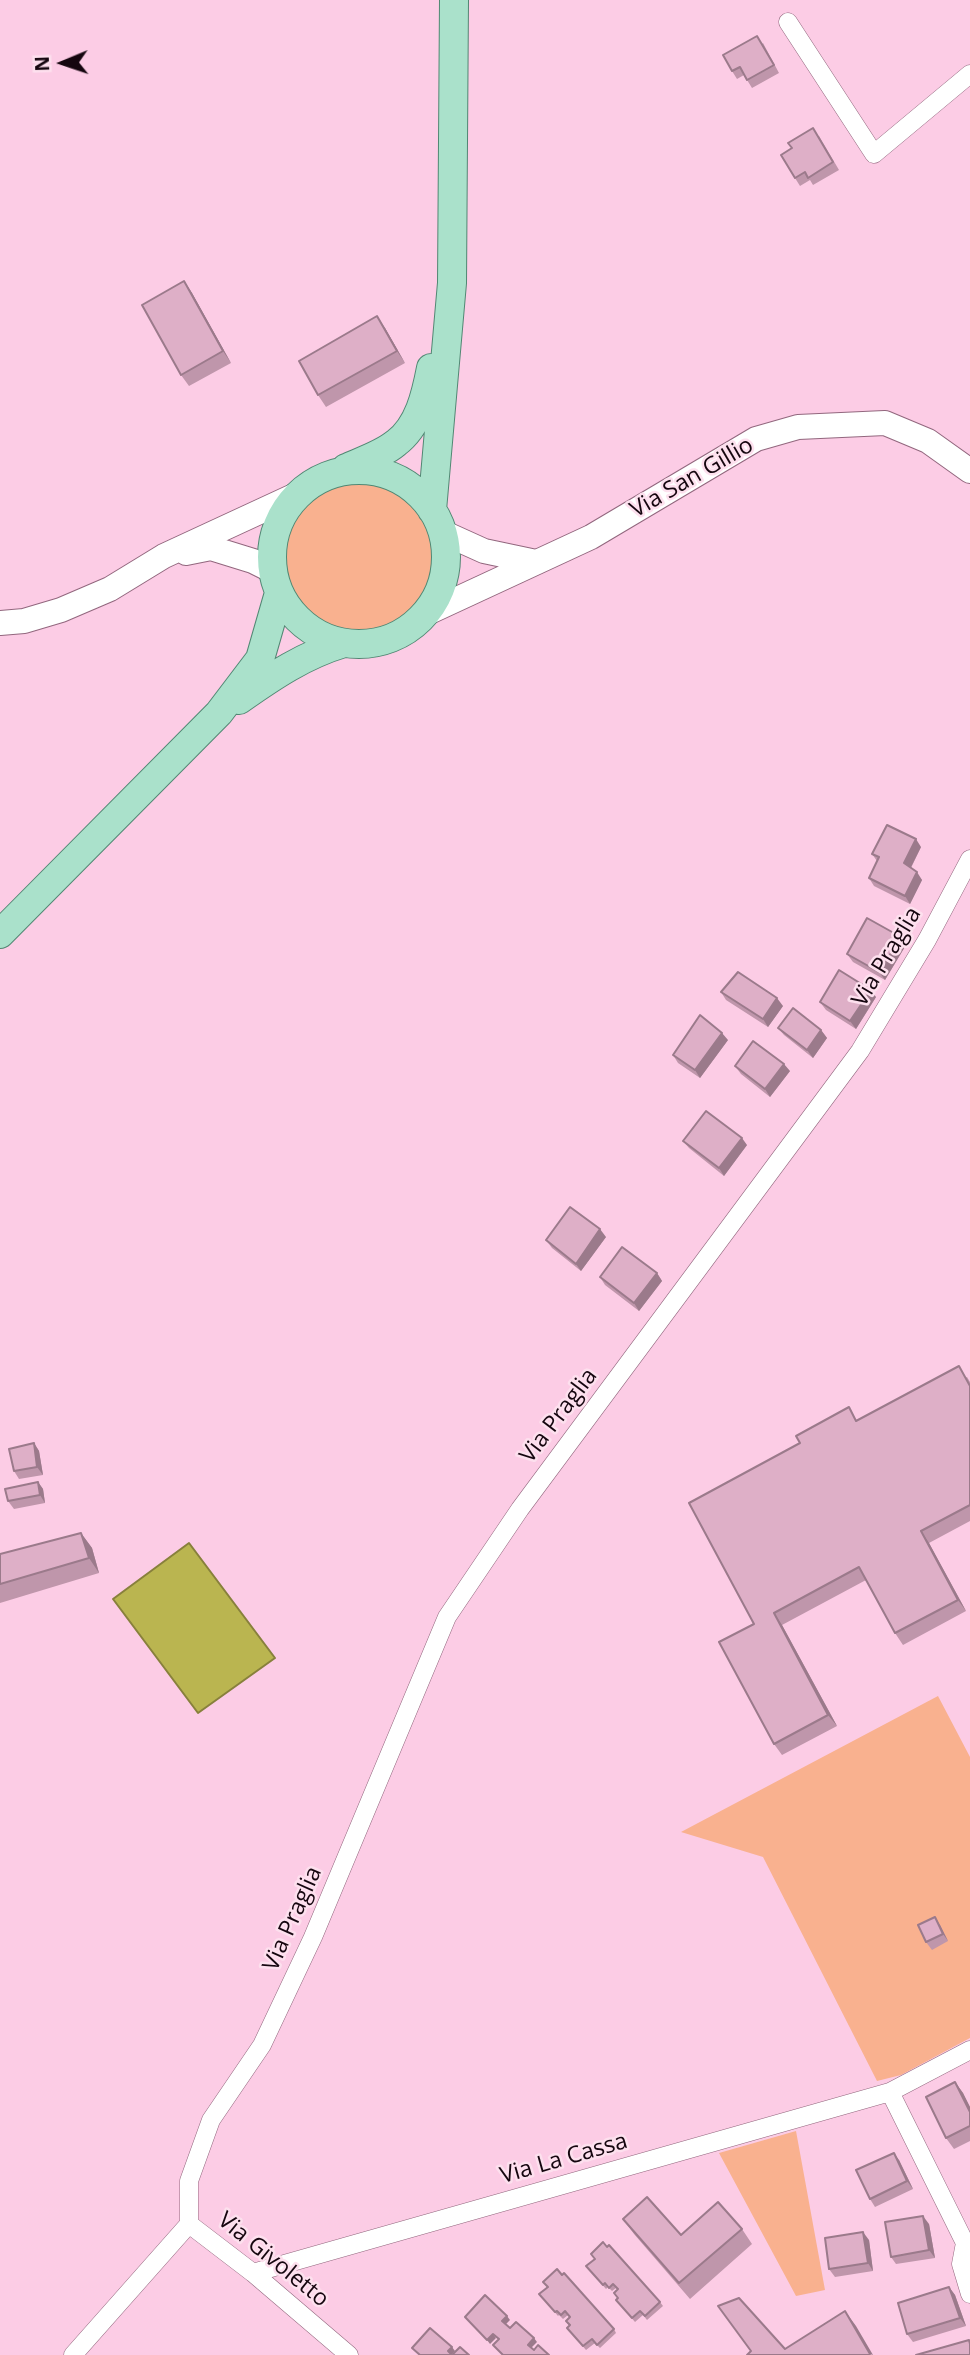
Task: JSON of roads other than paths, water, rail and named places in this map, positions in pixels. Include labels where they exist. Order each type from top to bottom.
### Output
[{"type":"main road","points":[[276,582],[296,618],[315,633],[344,643],[370,644],[402,633],[425,614],[440,589],[446,561],[437,521],[452,284],[454,0]]},
{"type":"main road","points":[[0,934],[219,713],[260,659],[276,582],[273,543],[281,516],[298,494],[317,480],[396,444],[412,426],[427,387],[452,284]]},
{"type":"main road","points":[[338,472],[365,470],[391,476],[414,489],[437,521]]},
{"type":"main road","points":[[219,713],[283,669],[317,651],[344,643]]},
{"type":"street","points":[[788,22],[874,154],[970,74]]},
{"type":"street","name":"Via San Gillio","points":[[425,614],[591,537],[756,439],[798,427],[885,423],[928,441],[970,471]]},
{"type":"street","points":[[0,623],[24,621],[61,610],[110,589],[164,556],[298,494]]},
{"type":"street","points":[[437,521],[484,551],[536,562]]},
{"type":"street","points":[[164,556],[211,548],[253,561],[276,582]]},
{"type":"street","name":"Via Praglia","points":[[262,2045],[313,1937],[447,1617],[520,1509],[860,1051],[927,940],[970,859]]},
{"type":"street","name":"Via Givoletto","points":[[262,2045],[211,2120],[189,2181],[190,2224],[253,2273],[349,2355]]},
{"type":"street","name":"Via La Cassa","points":[[253,2273],[890,2092],[970,2050]]},
{"type":"street","points":[[890,2092],[965,2243],[970,2294]]},
{"type":"street","points":[[73,2355],[190,2224]]}]
